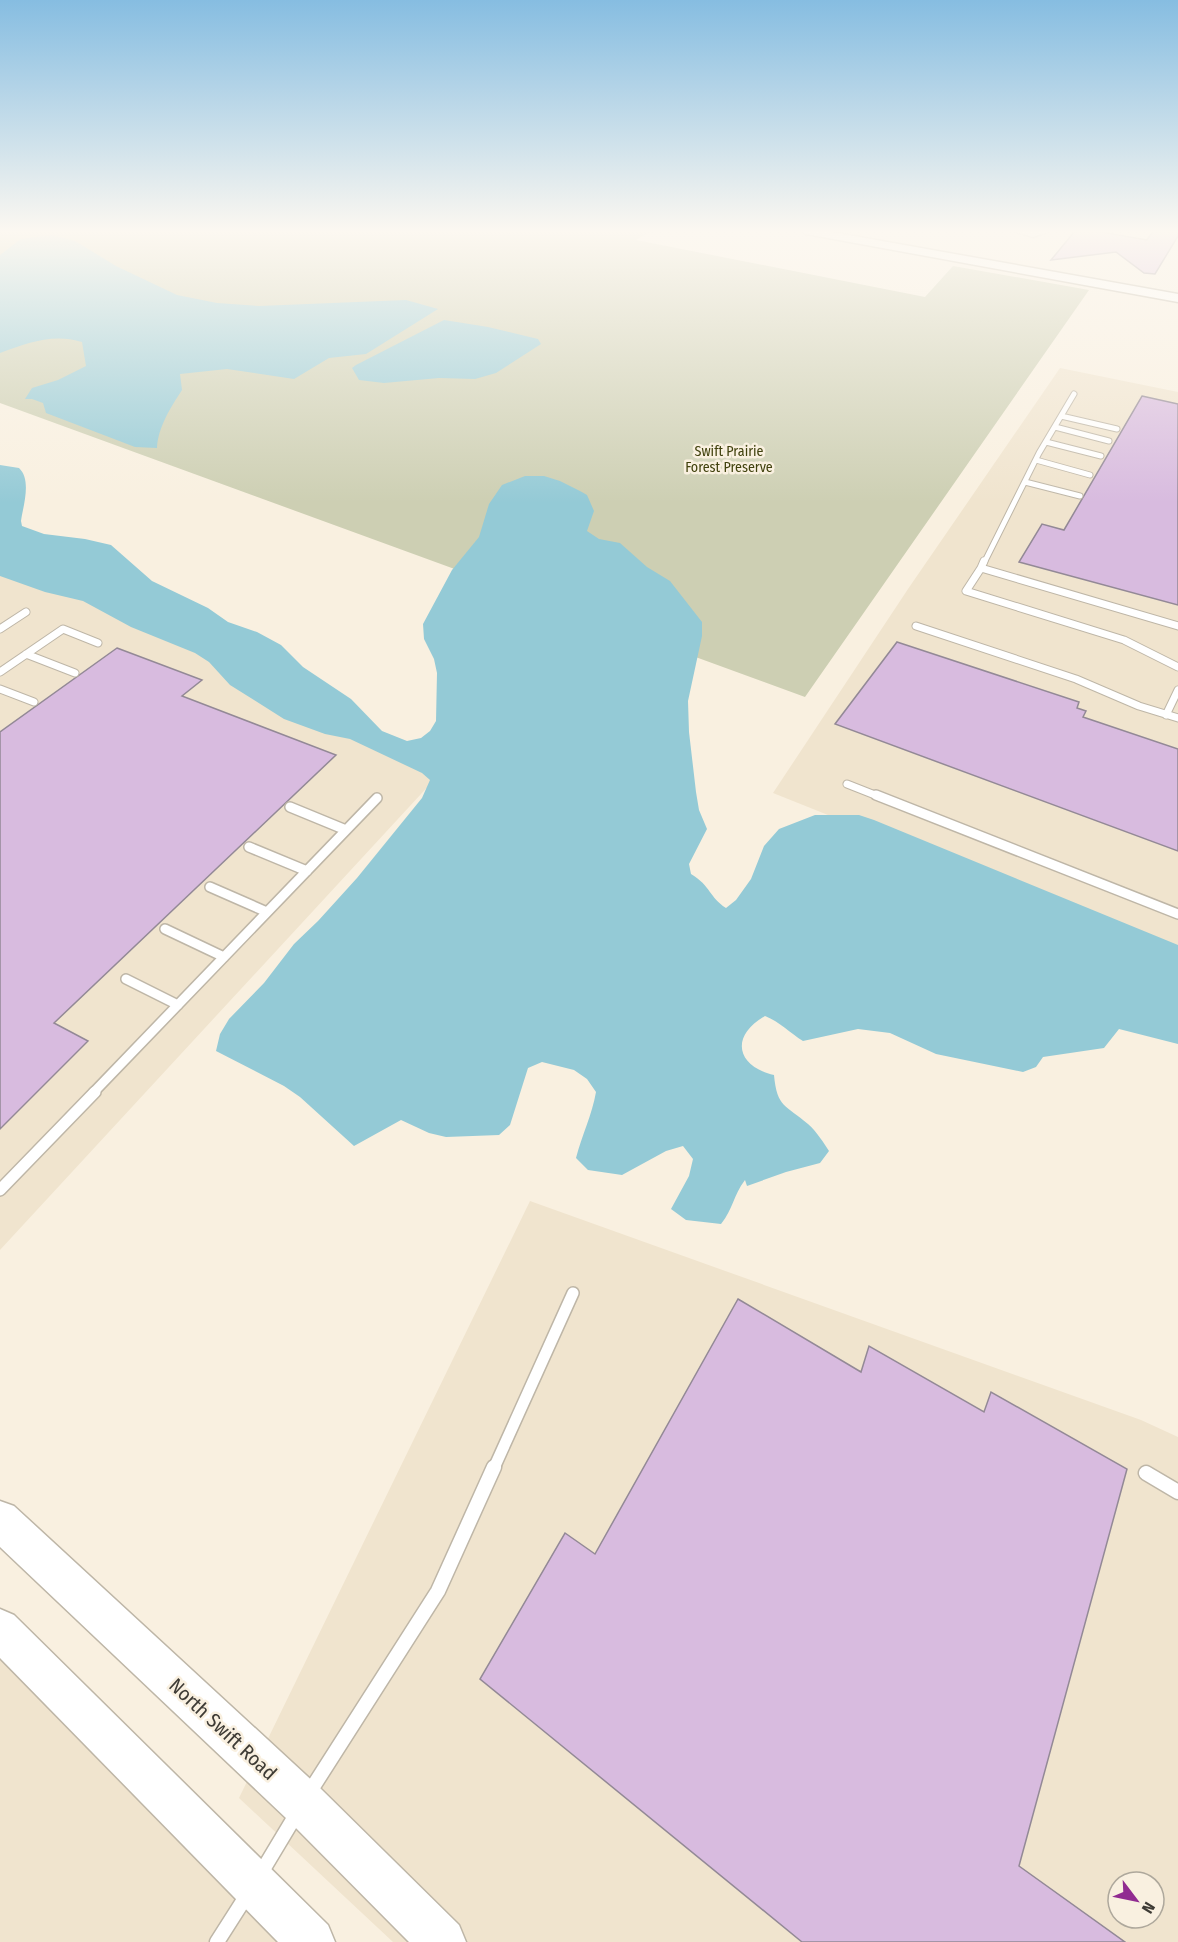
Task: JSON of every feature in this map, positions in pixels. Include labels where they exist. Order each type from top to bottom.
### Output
[{"type":"street","name":"North Swift Road","points":[[0,1520],[303,1803],[442,1942]]},
{"type":"street","points":[[0,1629],[311,1942]]},
{"type":"lane","points":[[1074,394],[1036,460],[981,568],[966,591],[1124,640],[1178,667]]},
{"type":"lane","points":[[1061,416],[1117,429]]},
{"type":"lane","points":[[1055,427],[1109,441]]},
{"type":"lane","points":[[1046,442],[1101,456]]},
{"type":"lane","points":[[1036,460],[1090,475]]},
{"type":"lane","points":[[1025,482],[1080,496]]},
{"type":"lane","points":[[981,568],[1178,627]]},
{"type":"lane","points":[[0,629],[26,612]]},
{"type":"lane","points":[[916,626],[1076,679],[1178,718]]},
{"type":"lane","points":[[0,672],[63,629],[98,643]]},
{"type":"lane","points":[[26,654],[75,673]]},
{"type":"lane","points":[[0,689],[34,702]]},
{"type":"lane","points":[[1166,715],[1178,690]]},
{"type":"lane","points":[[847,784],[1178,914]]},
{"type":"lane","points":[[0,1190],[377,798]]},
{"type":"lane","points":[[290,807],[346,830]]},
{"type":"lane","points":[[249,847],[307,871]]},
{"type":"lane","points":[[210,887],[267,912]]},
{"type":"lane","points":[[165,929],[224,957]]},
{"type":"lane","points":[[126,980],[177,1005]]},
{"type":"lane","points":[[217,1942],[438,1591],[573,1293]]},
{"type":"lane","points":[[1146,1473],[1178,1492]]},
{"type":"shaded area","points":[[1060,368],[1178,392],[1178,955],[773,793],[908,589]]},
{"type":"shaded area","points":[[0,551],[445,768],[0,1250]]},
{"type":"shaded area","points":[[530,1201],[1141,1420],[1178,1437],[1178,1942],[393,1942],[239,1798]]},
{"type":"shaded area","points":[[0,1630],[321,1942],[0,1942]]},
{"type":"green space","name":"Swift Prairie Forest Preserve","points":[[0,322],[1067,322],[805,697],[0,403]]},
{"type":"water","points":[[0,322],[418,322],[366,354],[329,358],[294,379],[227,369],[180,374],[182,390],[162,425],[157,448],[135,447],[46,413],[43,403],[25,399],[32,388],[58,380],[86,366],[82,342],[71,339],[50,339],[0,353]]},
{"type":"water","points":[[441,322],[488,327],[538,339],[541,344],[496,373],[475,379],[439,378],[384,383],[359,380],[352,368]]},
{"type":"water","points":[[0,465],[19,468],[23,473],[26,486],[22,526],[44,534],[111,545],[152,581],[208,608],[228,622],[257,632],[281,645],[303,667],[351,699],[382,731],[407,741],[421,738],[430,731],[436,721],[437,673],[434,659],[424,639],[423,624],[452,570],[479,537],[489,504],[502,485],[525,476],[544,476],[560,481],[587,495],[594,511],[587,531],[599,539],[620,543],[647,567],[670,581],[702,622],[702,636],[688,701],[696,792],[699,810],[707,829],[689,864],[691,874],[703,883],[720,904],[726,908],[736,900],[751,879],[764,846],[779,829],[815,815],[859,815],[1178,945],[1178,1044],[1119,1029],[1104,1048],[1043,1057],[1036,1067],[1023,1072],[936,1054],[890,1033],[858,1029],[803,1041],[765,1016],[746,1032],[742,1041],[745,1058],[761,1071],[774,1075],[780,1100],[811,1127],[829,1151],[820,1163],[747,1186],[745,1180],[721,1224],[686,1220],[671,1209],[689,1176],[693,1159],[683,1146],[666,1151],[622,1175],[588,1170],[576,1158],[596,1092],[587,1079],[574,1070],[542,1062],[528,1068],[510,1125],[499,1135],[446,1137],[429,1133],[401,1120],[354,1146],[300,1097],[284,1086],[216,1051],[220,1034],[229,1019],[264,983],[294,944],[357,878],[422,798],[430,780],[422,773],[350,739],[325,734],[284,719],[230,685],[209,662],[195,653],[131,627],[83,601],[45,592],[0,576]]},
{"type":"building","points":[[1142,396],[1178,404],[1178,605],[1019,562],[1042,524],[1064,530]]},
{"type":"building","points":[[897,642],[1079,702],[1077,708],[1086,711],[1083,717],[1178,749],[1178,851],[835,724]]},
{"type":"building","points":[[117,648],[202,680],[182,696],[336,755],[54,1023],[88,1041],[0,1129],[0,732]]},
{"type":"building","points":[[738,1299],[861,1372],[869,1346],[984,1412],[991,1392],[1127,1469],[1019,1866],[1125,1942],[802,1942],[480,1679],[565,1533],[595,1554]]}]
